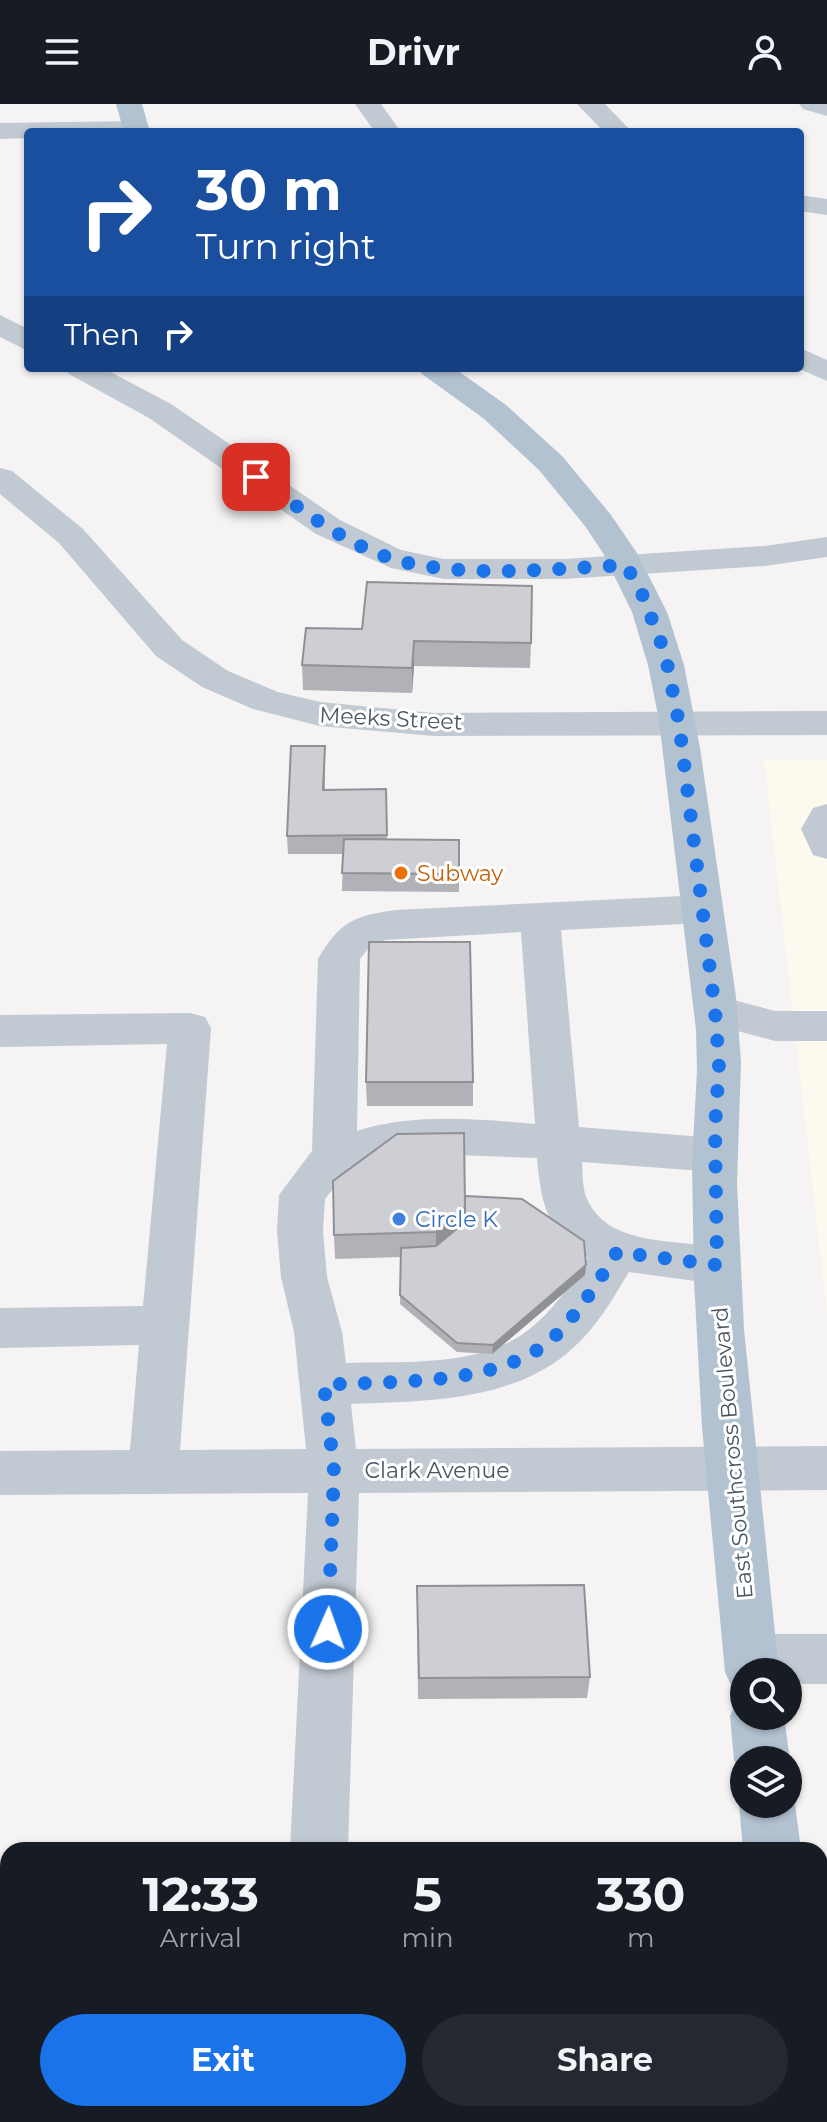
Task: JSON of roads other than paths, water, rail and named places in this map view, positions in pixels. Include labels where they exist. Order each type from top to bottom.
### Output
[{"type":"main road","name":"East Southcross Boulevard","points":[[439,372],[477,398],[546,458],[576,491],[639,586],[665,653],[679,723],[715,1010],[719,1065],[715,1155],[717,1265],[731,1468],[751,1658]]},
{"type":"main road","points":[[769,1818],[771,1842]]},
{"type":"street","points":[[368,104],[385,128]]},
{"type":"street","points":[[590,104],[615,128]]},
{"type":"street","points":[[812,104],[827,108]]},
{"type":"street","points":[[45,128],[134,122]]},
{"type":"street","points":[[0,131],[24,129]]},
{"type":"street","points":[[804,204],[827,207]]},
{"type":"street","points":[[0,324],[24,339]]},
{"type":"street","points":[[804,359],[827,372]]},
{"type":"street","points":[[87,372],[160,411],[328,527],[391,558],[444,569],[564,569],[765,556],[827,547]]},
{"type":"street","name":"Meeks Street","points":[[0,478],[71,536],[169,648],[204,675],[250,696],[321,716],[405,722],[827,723]]},
{"type":"street","points":[[827,817],[820,829],[827,846]]},
{"type":"street","points":[[334,1155],[339,959],[349,940],[365,929],[396,924],[702,909]]},
{"type":"street","points":[[540,917],[563,1200],[584,1232],[617,1252],[717,1265]]},
{"type":"street","points":[[715,1010],[775,1026],[827,1026]]},
{"type":"street","points":[[0,1031],[190,1028],[153,1472]]},
{"type":"street","points":[[319,1842],[334,1471],[318,1332],[304,1277],[302,1195],[334,1155],[375,1142],[426,1137],[715,1155]]},
{"type":"street","points":[[324,1385],[477,1374],[519,1361],[558,1334],[617,1252]]},
{"type":"street","points":[[0,1328],[166,1325]]},
{"type":"street","name":"Clark Avenue","points":[[0,1473],[827,1468]]},
{"type":"street","points":[[802,1661],[827,1659]]},
{"type":"place","name":"Subway","points":[[401,873]]},
{"type":"place","name":"Circle K","points":[[399,1219]]}]
